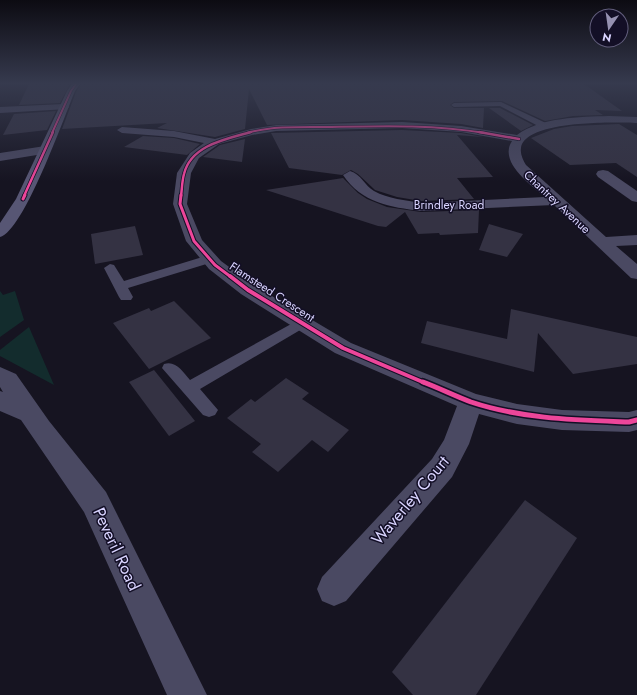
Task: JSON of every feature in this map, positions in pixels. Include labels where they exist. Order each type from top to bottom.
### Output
[{"type":"main road","points":[[0,232],[7,225],[23,198],[60,116]]},
{"type":"street","points":[[519,139],[530,132],[545,126],[580,120],[637,120]]},
{"type":"street","name":"Flamsteed Crescent","points":[[519,139],[461,129],[402,125],[276,128],[232,136],[215,142],[202,149],[194,156],[184,173],[180,189],[180,204],[194,241],[209,259],[248,290],[343,348],[471,402],[517,414],[562,420],[629,422],[637,420]]},
{"type":"street","points":[[122,130],[174,134],[215,142]]},
{"type":"street","name":"Chantrey Avenue","points":[[519,139],[515,146],[515,153],[520,167],[637,274]]},
{"type":"street","points":[[0,157],[45,150]]},
{"type":"street","points":[[603,174],[637,198]]},
{"type":"street","name":"Brindley Road","points":[[350,175],[368,194],[400,204],[421,207],[556,201]]},
{"type":"street","name":"Chantrey Avenue","points":[[601,242],[637,240]]},
{"type":"street","name":"Peveril Road","points":[[0,376],[8,380],[29,413],[95,502],[178,680],[187,695]]},
{"type":"street","name":"Peveril Road","points":[[0,400],[29,413]]},
{"type":"street","name":"Waverley Court","points":[[334,589],[442,468],[456,444],[471,402]]},
{"type":"lane","points":[[526,116],[545,126]]},
{"type":"lane","points":[[110,268],[124,291],[209,259]]},
{"type":"lane","points":[[189,388],[302,324]]},
{"type":"lane","points":[[170,368],[209,410]]},
{"type":"green space","points":[[0,291],[3,295],[15,291],[24,320],[0,337]]},
{"type":"green space","points":[[29,327],[54,385],[0,356],[0,350]]},
{"type":"building","points":[[13,116],[53,116],[47,130],[3,135]]},
{"type":"building","points":[[67,116],[246,116],[245,129],[215,137],[157,128],[167,123],[62,129]]},
{"type":"building","points":[[263,116],[484,116],[483,128],[461,124],[402,120],[267,125]]},
{"type":"building","points":[[501,116],[516,116],[533,125],[521,131]]},
{"type":"building","points":[[535,116],[571,116],[545,121]]},
{"type":"building","points":[[619,124],[637,135],[637,177],[616,163],[570,165],[531,138],[554,129],[572,126]]},
{"type":"building","points":[[402,130],[461,133],[483,137],[457,135],[493,177],[457,178],[474,199],[421,201],[397,197],[375,190],[358,174],[351,170],[342,175],[289,168],[271,133]]},
{"type":"building","points":[[143,136],[174,138],[200,144],[187,155],[124,147]]},
{"type":"building","points":[[245,139],[242,162],[203,157],[220,145]]},
{"type":"building","points":[[343,178],[358,193],[367,199],[387,207],[421,212],[479,210],[478,233],[440,235],[439,233],[418,234],[405,212],[386,227],[378,226],[266,190]]},
{"type":"building","points":[[489,224],[523,234],[507,257],[479,250]]},
{"type":"building","points":[[135,226],[143,255],[95,264],[91,234]]},
{"type":"building","points":[[174,301],[211,338],[149,369],[113,323],[149,308],[151,311]]},
{"type":"building","points":[[511,309],[637,337],[637,364],[573,374],[538,333],[534,372],[421,343],[427,321],[507,339]]},
{"type":"building","points":[[154,370],[195,421],[169,436],[129,382]]},
{"type":"building","points":[[286,378],[309,393],[302,399],[349,430],[328,452],[312,440],[278,472],[252,452],[261,444],[227,418],[251,399],[255,402]]},
{"type":"building","points":[[525,500],[577,538],[476,695],[413,695],[392,672]]},
{"type":"cycle path","points":[[23,199],[60,116]]},
{"type":"cycle path","points":[[519,139],[461,129],[402,125],[276,128],[251,132],[215,142],[202,149],[194,156],[184,173],[180,204],[194,241],[215,265],[248,290],[343,348],[471,402],[517,414],[562,420],[629,422],[637,420]]}]
